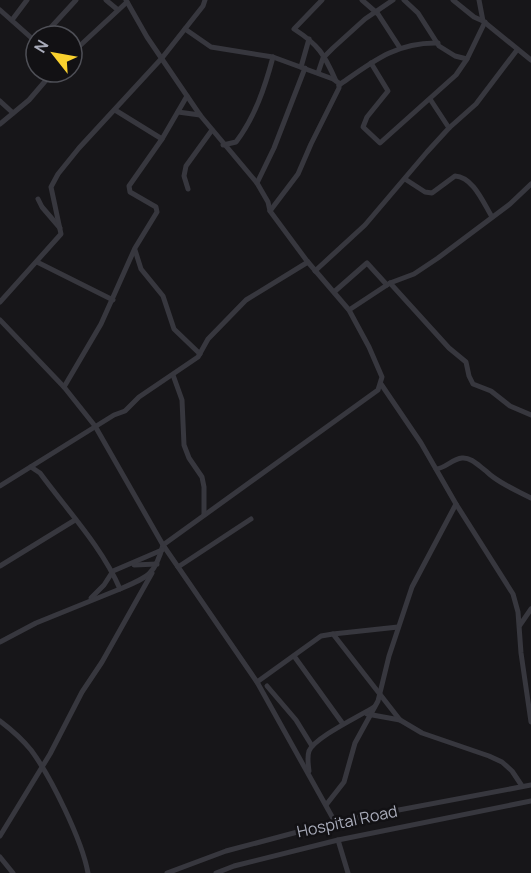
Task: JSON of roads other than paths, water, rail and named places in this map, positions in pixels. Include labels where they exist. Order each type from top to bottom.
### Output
[{"type":"street","points":[[12,20],[27,0]]},
{"type":"street","points":[[54,24],[76,0]]},
{"type":"street","points":[[106,0],[118,10]]},
{"type":"street","points":[[0,302],[59,237],[61,230],[51,187],[58,174],[162,58],[203,6],[205,0]]},
{"type":"street","points":[[322,0],[294,29],[309,39],[325,56],[338,83]]},
{"type":"street","points":[[362,0],[376,11],[400,48]]},
{"type":"street","points":[[318,74],[325,56],[376,11],[393,0]]},
{"type":"street","points":[[404,0],[418,13],[438,43],[447,52],[467,59]]},
{"type":"street","points":[[453,0],[531,60]]},
{"type":"street","points":[[371,63],[388,91],[363,125],[377,142],[382,143],[456,75],[467,59],[484,22],[479,0]]},
{"type":"street","points":[[84,42],[127,1],[134,17],[200,115],[257,183],[270,211],[315,271],[349,310],[382,377],[378,390],[204,515],[163,548],[113,571],[104,585],[89,600]]},
{"type":"street","points":[[0,10],[24,31]]},
{"type":"street","points":[[185,29],[212,47],[273,57],[338,83]]},
{"type":"street","points":[[257,183],[274,148],[303,68],[309,39]]},
{"type":"street","points":[[270,211],[298,174],[338,83],[400,48],[414,44],[438,43]]},
{"type":"street","points":[[315,271],[365,225],[449,128],[476,104],[517,50]]},
{"type":"street","points":[[223,145],[236,142],[251,121],[273,57]]},
{"type":"street","points":[[0,124],[29,100],[43,84]]},
{"type":"street","points":[[64,387],[101,324],[135,248],[157,210],[156,207],[130,192],[129,186],[162,139],[187,96]]},
{"type":"street","points":[[430,99],[449,128]]},
{"type":"street","points":[[0,101],[14,113]]},
{"type":"street","points":[[115,110],[162,139]]},
{"type":"street","points":[[178,112],[200,115]]},
{"type":"street","points":[[188,189],[184,176],[186,166],[212,130]]},
{"type":"street","points":[[405,179],[426,192],[432,193],[455,176],[463,177],[469,182],[492,217]]},
{"type":"street","points":[[349,310],[388,284],[414,274],[438,258],[510,204],[531,184]]},
{"type":"street","points":[[38,199],[61,230]]},
{"type":"street","points":[[135,248],[138,264],[163,296],[174,329],[200,354]]},
{"type":"street","points":[[37,262],[113,300]]},
{"type":"street","points":[[0,486],[95,426],[125,411],[139,397],[200,354],[208,339],[246,300],[308,262]]},
{"type":"street","points":[[334,292],[366,263],[439,335],[449,348],[466,362],[473,384],[491,391],[510,406],[531,415]]},
{"type":"street","points":[[129,264],[138,264]]},
{"type":"street","points":[[0,320],[64,387],[95,426],[163,548],[257,682],[335,822]]},
{"type":"street","points":[[173,375],[182,400],[184,445],[189,458],[202,477],[204,486],[204,515]]},
{"type":"street","points":[[381,384],[513,594],[520,625],[521,653],[531,722]]},
{"type":"street","points":[[436,469],[441,469],[464,457],[531,498]]},
{"type":"street","points":[[38,463],[40,473]]},
{"type":"street","points":[[31,467],[40,473],[97,547],[113,571],[120,589]]},
{"type":"street","points":[[326,805],[344,782],[355,743],[376,705],[412,587],[456,504]]},
{"type":"street","points":[[178,567],[251,519]]},
{"type":"street","points":[[0,566],[75,520]]},
{"type":"street","points":[[0,836],[42,769],[82,692],[102,662],[156,567],[163,548]]},
{"type":"street","points":[[130,565],[156,567]]},
{"type":"street","points":[[0,642],[89,600],[144,578],[156,567]]},
{"type":"street","points":[[520,625],[531,609]]},
{"type":"street","points":[[257,682],[321,636],[398,627]]},
{"type":"street","points":[[333,634],[400,720]]},
{"type":"street","points":[[294,656],[343,724]]},
{"type":"street","points":[[264,696],[271,672]]},
{"type":"street","points":[[267,686],[296,720],[312,746]]},
{"type":"street","points":[[310,775],[308,760],[312,746],[343,724],[376,705]]},
{"type":"street","points":[[363,713],[400,720],[422,733],[489,756],[502,762],[512,771],[522,786]]},
{"type":"street","points":[[0,721],[22,740],[42,769],[85,856],[88,873]]},
{"type":"street","name":"Hospital Road","points":[[167,873],[226,851],[335,822],[531,785]]},
{"type":"street","points":[[216,873],[234,866],[338,840],[531,801]]},
{"type":"street","points":[[338,840],[348,873]]},
{"type":"street","points":[[0,857],[13,873]]}]
